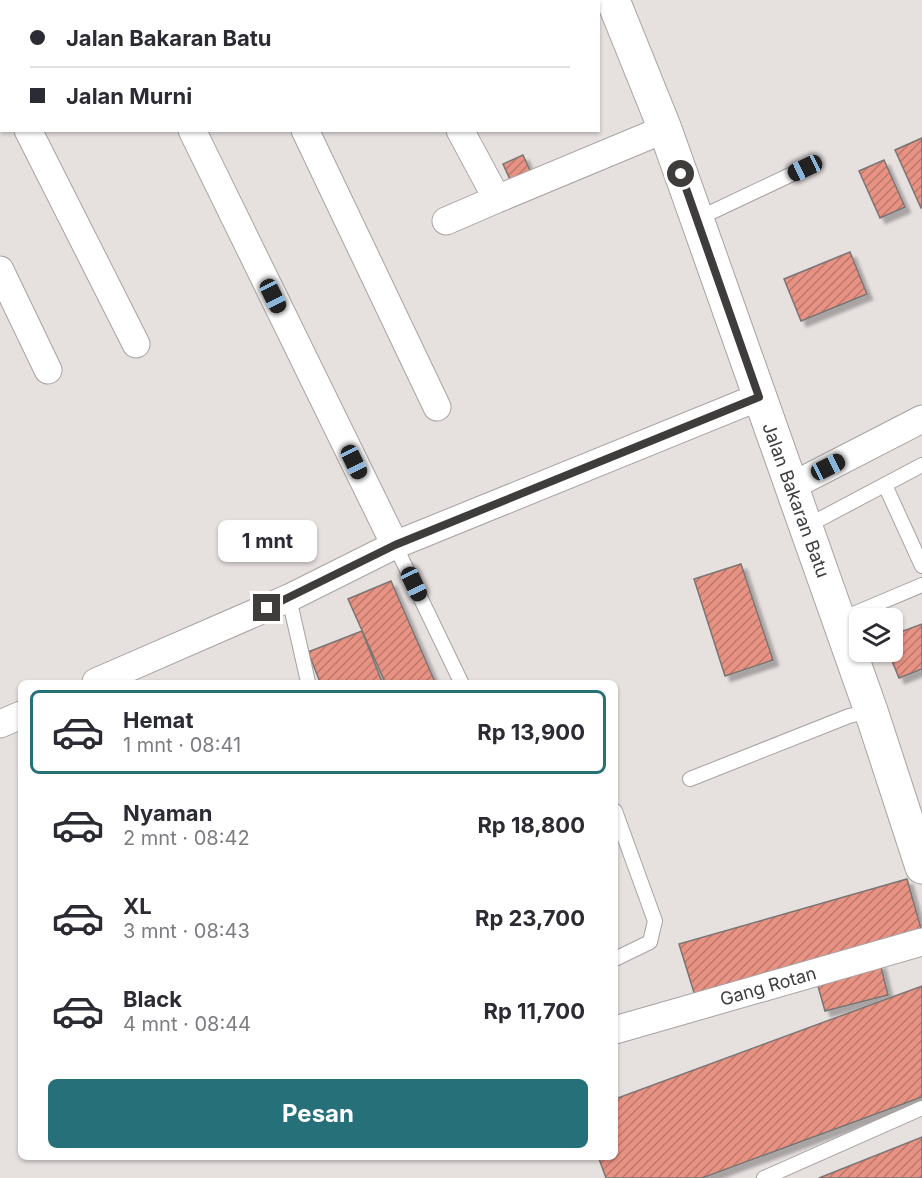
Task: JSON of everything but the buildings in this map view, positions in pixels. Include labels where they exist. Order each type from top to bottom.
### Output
[{"type":"highway","name":"Jalan Bakaran Batu","points":[[613,0],[665,129],[871,711],[913,811],[922,867]]},
{"type":"street","points":[[446,221],[665,129]]},
{"type":"street","points":[[29,132],[136,345]]},
{"type":"street","points":[[193,132],[395,545]]},
{"type":"street","points":[[306,132],[437,407]]},
{"type":"street","points":[[461,132],[497,199]]},
{"type":"street","points":[[0,270],[48,370]]},
{"type":"street","points":[[101,680],[289,598],[395,545],[759,397]]},
{"type":"street","points":[[790,486],[922,419]]},
{"type":"street","points":[[0,724],[18,716]]},
{"type":"street","name":"Gang Rotan","points":[[618,1029],[922,942]]},
{"type":"lane","points":[[697,219],[805,168]]},
{"type":"lane","points":[[805,527],[922,465]]},
{"type":"lane","points":[[885,484],[922,566]]},
{"type":"lane","points":[[395,545],[460,680]]},
{"type":"lane","points":[[839,620],[922,585]]},
{"type":"lane","points":[[289,598],[308,680]]},
{"type":"lane","points":[[690,779],[849,716],[871,711]]},
{"type":"lane","points":[[618,819],[655,921],[650,942],[618,958]]},
{"type":"lane","points":[[765,1178],[922,1108]]},
{"type":"route","points":[[267,608],[395,545],[759,397],[681,174]]}]
